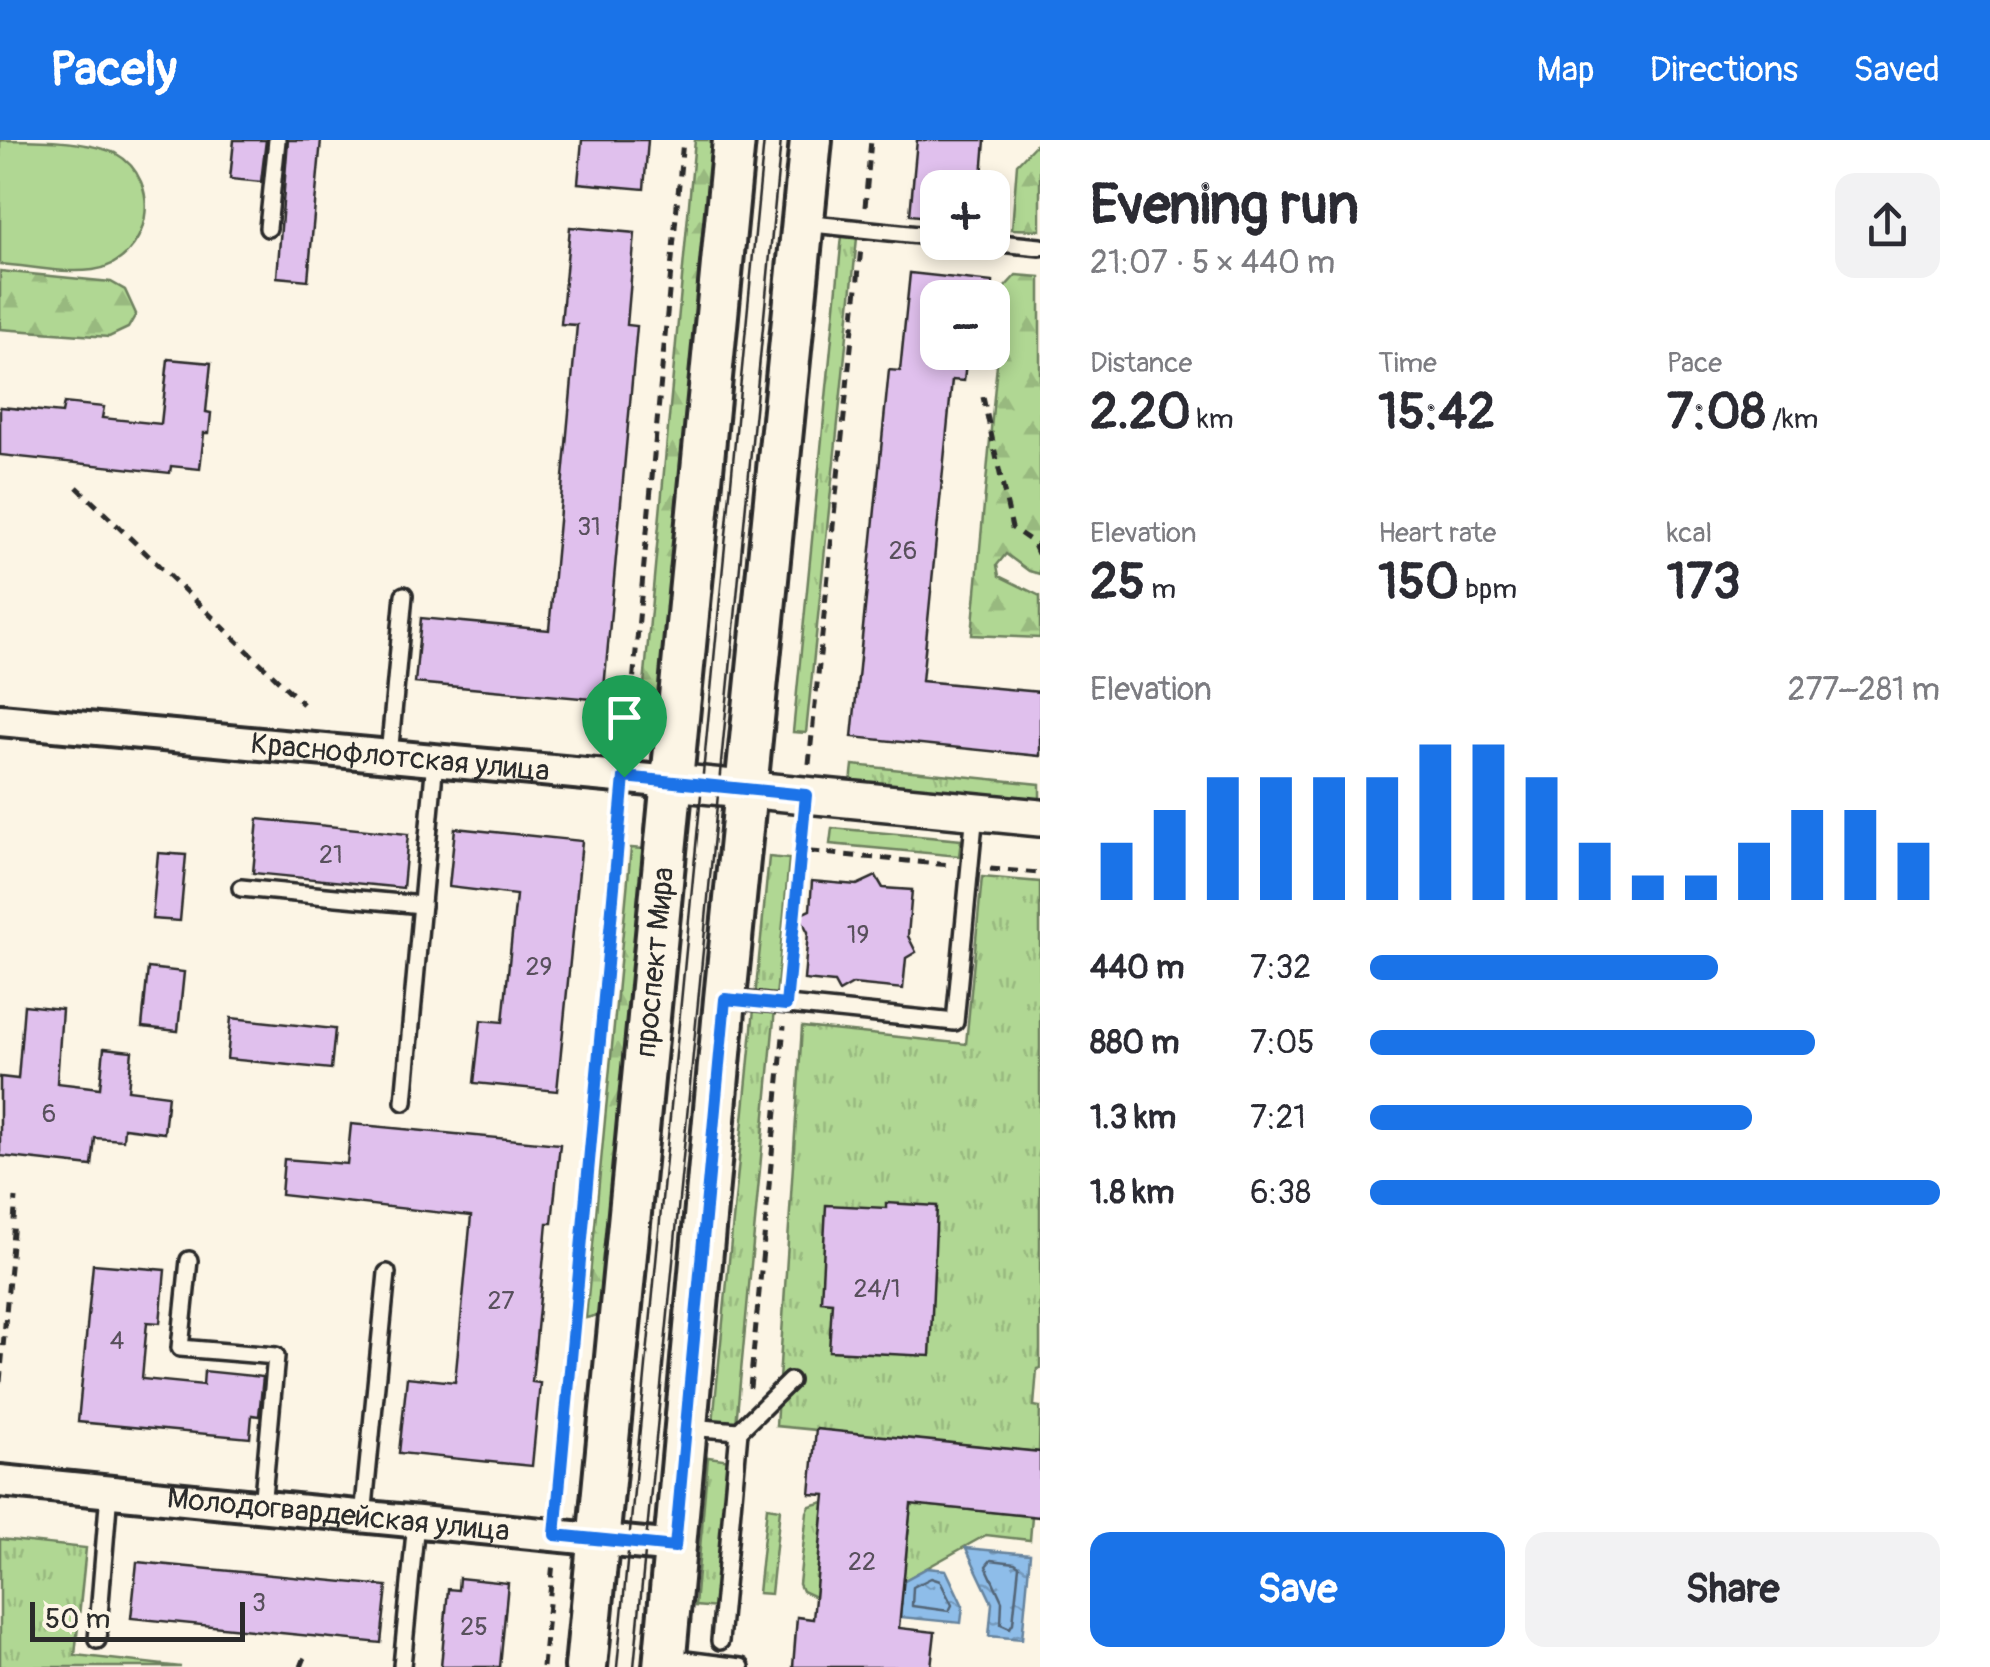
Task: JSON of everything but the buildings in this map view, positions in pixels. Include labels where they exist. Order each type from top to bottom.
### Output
[{"type":"main road","name":"проспект Мира","points":[[586,1667],[734,140]]},
{"type":"main road","points":[[664,1662],[725,999],[811,140]]},
{"type":"street","name":"Краснофлотская улица","points":[[0,720],[1040,818]]},
{"type":"street","name":"Молодогвардейская улица","points":[[0,1481],[675,1547]]},
{"type":"lane","points":[[268,228],[277,140]]},
{"type":"lane","points":[[803,223],[920,235]]},
{"type":"lane","points":[[1010,244],[1040,247]]},
{"type":"lane","points":[[389,756],[404,595]]},
{"type":"lane","points":[[404,1102],[435,760]]},
{"type":"lane","points":[[725,999],[955,1022],[974,812]]},
{"type":"lane","points":[[241,888],[422,905]]},
{"type":"lane","points":[[189,1260],[180,1348],[276,1356],[262,1507]]},
{"type":"lane","points":[[363,1517],[387,1274]]},
{"type":"lane","points":[[720,1641],[739,1431],[790,1381]]},
{"type":"lane","points":[[686,1426],[739,1431]]},
{"type":"lane","points":[[98,1640],[109,1492]]},
{"type":"lane","points":[[402,1666],[416,1522]]},
{"type":"lane","points":[[664,1662],[741,1667]]},
{"type":"path","points":[[543,1667],[683,140]]},
{"type":"path","points":[[750,1392],[871,140]]},
{"type":"path","points":[[983,397],[1012,528],[1040,547]]},
{"type":"path","points":[[76,486],[302,704]]},
{"type":"path","points":[[1032,542],[1040,558]]},
{"type":"path","points":[[801,851],[1040,873]]},
{"type":"path","points":[[0,1382],[16,1198]]},
{"type":"path","points":[[0,1309],[6,1314]]},
{"type":"path","points":[[300,1667],[305,1658]]},
{"type":"green space","points":[[0,140],[89,145],[115,153],[131,166],[141,182],[145,200],[144,219],[128,252],[112,264],[93,270],[0,264]]},
{"type":"green space","points":[[695,140],[724,140],[670,720],[641,717]]},
{"type":"green space","points":[[1040,140],[1040,230],[1012,229],[1017,164]]},
{"type":"green space","points":[[842,236],[857,238],[806,733],[793,732]]},
{"type":"green space","points":[[0,271],[111,282],[125,290],[136,314],[128,328],[109,337],[0,329]]},
{"type":"green space","points":[[1016,275],[1040,277],[1040,574],[1006,554],[997,565],[999,576],[1040,596],[1040,638],[972,635],[996,370],[1010,370],[1010,282]]},
{"type":"green space","points":[[853,765],[1040,784],[1040,803],[851,783]]},
{"type":"green space","points":[[832,828],[961,840],[959,856],[830,844]]},
{"type":"green space","points":[[631,848],[655,850],[610,1312],[586,1318]]},
{"type":"green space","points":[[769,857],[789,859],[736,1425],[713,1423]]},
{"type":"green space","points":[[982,877],[1040,882],[1040,1368],[1034,1406],[1040,1407],[1039,1452],[776,1426],[802,1027],[966,1044]]},
{"type":"green space","points":[[708,1457],[731,1460],[718,1608],[695,1606]]},
{"type":"green space","points":[[824,1502],[815,1597],[802,1591],[799,1584],[807,1512],[810,1506]]},
{"type":"green space","points":[[911,1504],[1032,1516],[1030,1540],[986,1535],[903,1581]]},
{"type":"green space","points":[[767,1507],[780,1509],[771,1594],[758,1593]]},
{"type":"green space","points":[[0,1539],[86,1548],[75,1655],[181,1667],[0,1667]]},
{"type":"water","points":[[966,1548],[1030,1554],[1022,1639],[989,1636],[992,1603]]},
{"type":"water","points":[[927,1568],[946,1570],[963,1606],[961,1623],[900,1617],[903,1581]]},
{"type":"tram line","points":[[617,1667],[764,140]]},
{"type":"tram line","points":[[634,1667],[781,140]]},
{"type":"route","points":[[624,777],[806,795],[786,1005],[725,999],[675,1547],[555,1535],[624,777]]}]
